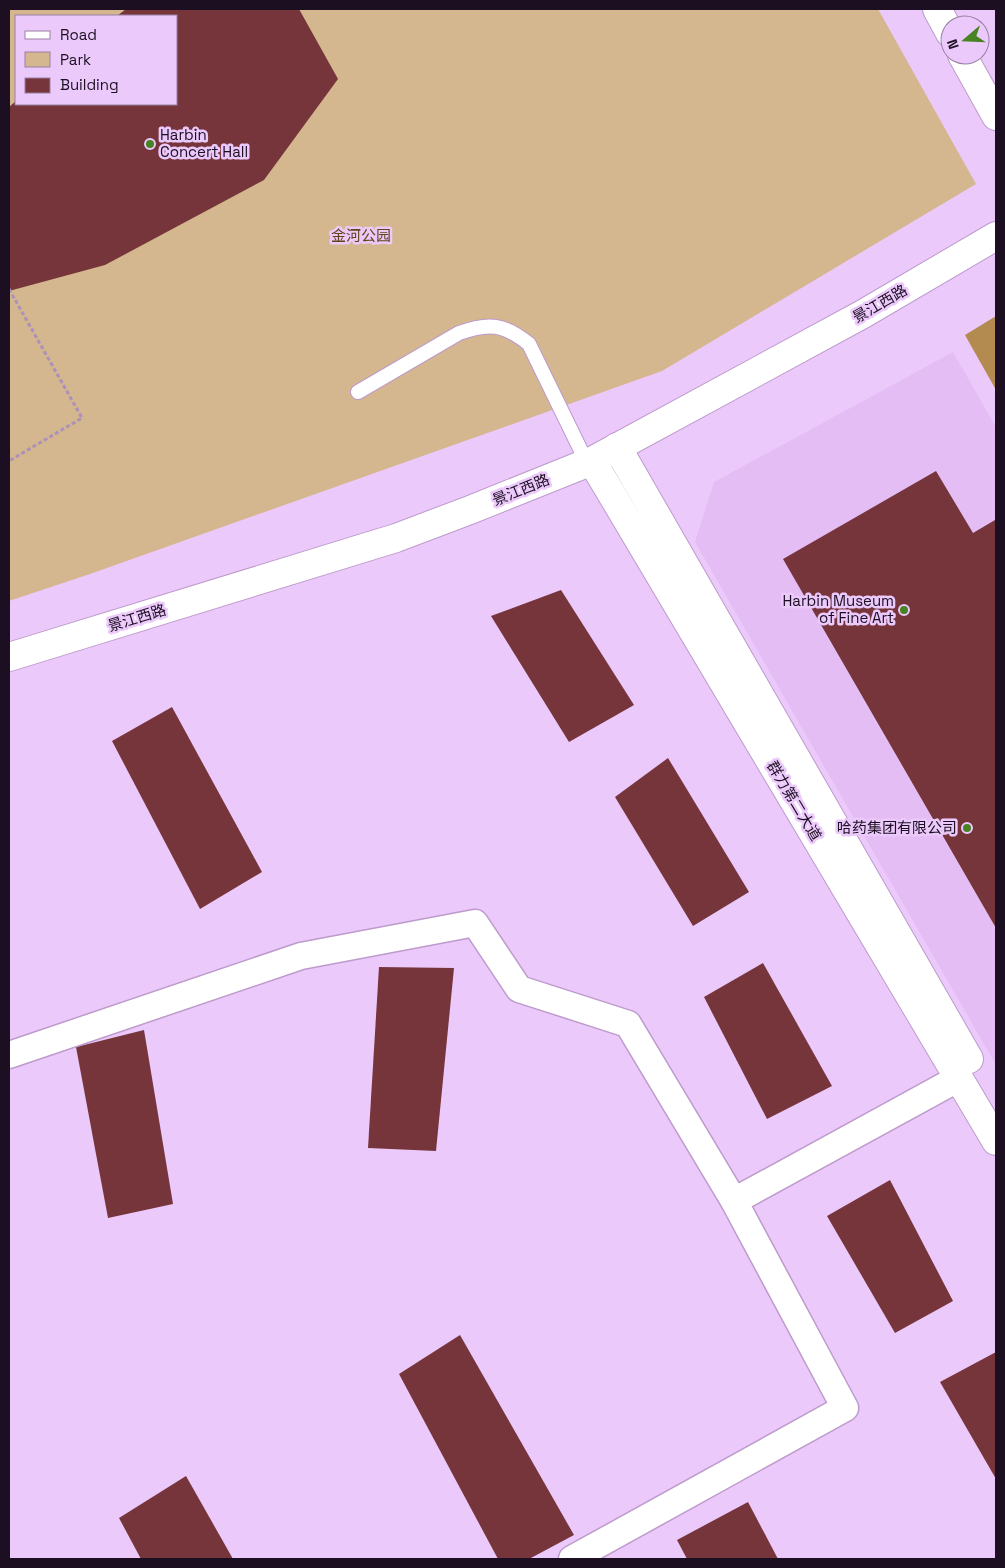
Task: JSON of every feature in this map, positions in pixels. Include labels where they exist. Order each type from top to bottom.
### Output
[{"type":"main road","points":[[968,65],[996,116]]},
{"type":"main road","name":"景江西路","points":[[9,657],[396,538],[589,462],[863,314],[996,236]]},
{"type":"main road","name":"群力第二大道","points":[[617,447],[996,1106]]},
{"type":"main road","name":"群力第二大道","points":[[589,462],[996,1141]]},
{"type":"street","points":[[9,1055],[302,956],[474,923],[518,989],[628,1024],[734,1201],[845,1408],[572,1559]]},
{"type":"street","points":[[734,1201],[959,1078]]},
{"type":"lane","points":[[358,392],[459,333],[477,326],[497,327],[514,332],[529,344],[589,462]]},
{"type":"path","points":[[9,289],[82,418],[9,461]]},
{"type":"shaded area","points":[[996,316],[996,390],[965,335]]},
{"type":"shaded area","points":[[953,352],[996,427],[996,1065],[695,542],[714,482]]},
{"type":"green space","name":"金河公园","points":[[9,9],[878,9],[976,184],[662,371],[9,601]]},
{"type":"building","name":"Harbin Concert Hall","points":[[126,9],[299,9],[338,79],[264,180],[105,265],[9,291],[9,107],[15,102],[15,105],[178,105],[178,15],[118,15]]},
{"type":"building","name":"Harbin Museum of Fine Art","points":[[936,471],[973,533],[995,520],[996,523],[996,928],[783,559]]},
{"type":"building","points":[[561,590],[634,705],[569,742],[491,616]]},
{"type":"building","points":[[172,707],[262,872],[200,909],[112,741]]},
{"type":"building","points":[[668,758],[749,892],[693,926],[615,797]]},
{"type":"building","points":[[763,963],[832,1086],[767,1119],[704,997]]},
{"type":"building","points":[[379,967],[454,968],[436,1151],[368,1148]]},
{"type":"building","points":[[144,1030],[173,1204],[108,1218],[76,1047]]},
{"type":"building","points":[[890,1180],[953,1301],[895,1333],[827,1216]]},
{"type":"building","points":[[460,1335],[574,1535],[529,1559],[498,1559],[399,1374]]},
{"type":"building","points":[[996,1352],[996,1479],[940,1382]]},
{"type":"building","points":[[186,1476],[233,1559],[141,1559],[119,1518]]},
{"type":"building","points":[[748,1502],[778,1559],[687,1559],[677,1540]]},
{"type":"place","name":"Harbin Concert Hall","points":[[150,144]]},
{"type":"place","name":"Harbin Museum of Fine Art","points":[[904,610]]},
{"type":"place","name":"哈药集团有限公司","points":[[967,828]]}]
